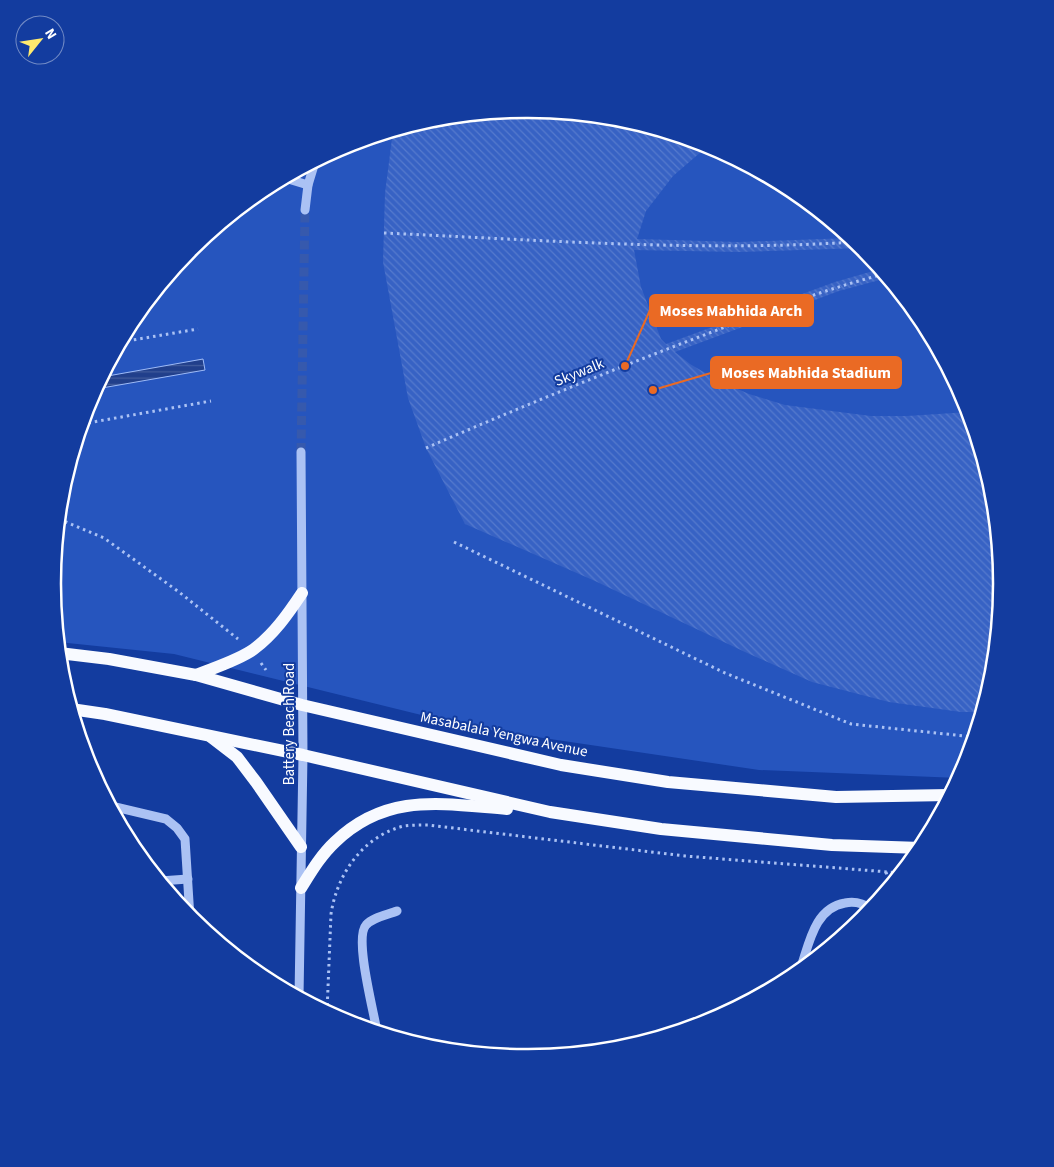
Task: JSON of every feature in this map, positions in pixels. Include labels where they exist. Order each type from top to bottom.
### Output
[{"type":"main road","points":[[196,675],[252,650],[285,619],[302,593]]},
{"type":"main road","name":"Masabalala Yengwa Avenue","points":[[67,654],[109,659],[196,675],[302,705],[561,765],[668,782],[836,796],[942,795]]},
{"type":"main road","points":[[79,709],[303,755],[550,812],[661,829],[832,845],[910,848]]},
{"type":"main road","points":[[210,736],[237,758],[301,846]]},
{"type":"main road","points":[[301,888],[334,843],[352,827],[371,816],[396,807],[432,803],[550,812]]},
{"type":"street","points":[[305,210],[308,185],[312,170]]},
{"type":"street","points":[[293,181],[308,185]]},
{"type":"street","name":"Battery Beach Road","points":[[299,990],[303,755],[301,452]]},
{"type":"street","points":[[120,808],[166,819],[177,828],[185,839],[189,904]]},
{"type":"street","points":[[168,880],[188,879]]},
{"type":"street","points":[[805,958],[818,921],[827,910],[838,904],[852,902],[864,905]]},
{"type":"street","points":[[376,1024],[361,949],[361,933],[372,920],[397,911]]},
{"type":"path","points":[[384,233],[563,242],[745,247],[844,243]]},
{"type":"path","name":"Skywalk","points":[[426,448],[588,380],[761,313],[843,284],[877,276]]},
{"type":"path","points":[[131,340],[198,329]]},
{"type":"path","points":[[90,423],[211,401]]},
{"type":"path","points":[[65,522],[104,538],[179,592],[252,650]]},
{"type":"path","points":[[454,542],[725,673],[851,724],[967,736]]},
{"type":"path","points":[[327,1004],[331,914],[333,900],[343,875],[354,857],[375,839],[390,830],[406,826],[428,825],[686,856],[892,872]]},
{"type":"path","points":[[886,872],[888,878]]},
{"type":"shaded area","points":[[527,118],[588,122],[618,127],[677,142],[705,153],[760,180],[786,196],[834,233],[856,254],[897,300],[914,325],[945,378],[957,405],[977,463],[984,493],[992,553],[993,584],[989,644],[977,704],[968,733],[950,778],[759,770],[470,727],[174,654],[65,643],[61,584],[62,553],[70,493],[86,434],[109,378],[157,300],[198,254],[243,214],[294,180],[349,153],[377,142],[436,127],[466,122]]},
{"type":"shaded area","points":[[203,359],[205,370],[105,387],[110,376]]},
{"type":"building","points":[[527,118],[588,122],[648,134],[701,152],[673,176],[646,211],[637,239],[739,242],[840,238],[850,248],[739,252],[634,250],[641,287],[661,339],[666,344],[835,282],[872,271],[880,280],[839,291],[675,352],[690,364],[719,381],[749,394],[785,405],[871,416],[960,413],[977,463],[984,493],[992,553],[993,584],[989,644],[975,712],[961,712],[889,702],[812,682],[595,581],[465,524],[426,448],[408,398],[383,262],[385,193],[392,138],[436,127],[497,119]]},
{"type":"tunnel","points":[[301,452],[305,210]]},
{"type":"place","name":"Moses Mabhida Arch","points":[[625,366]]},
{"type":"place","name":"Moses Mabhida Stadium","points":[[653,390]]}]
